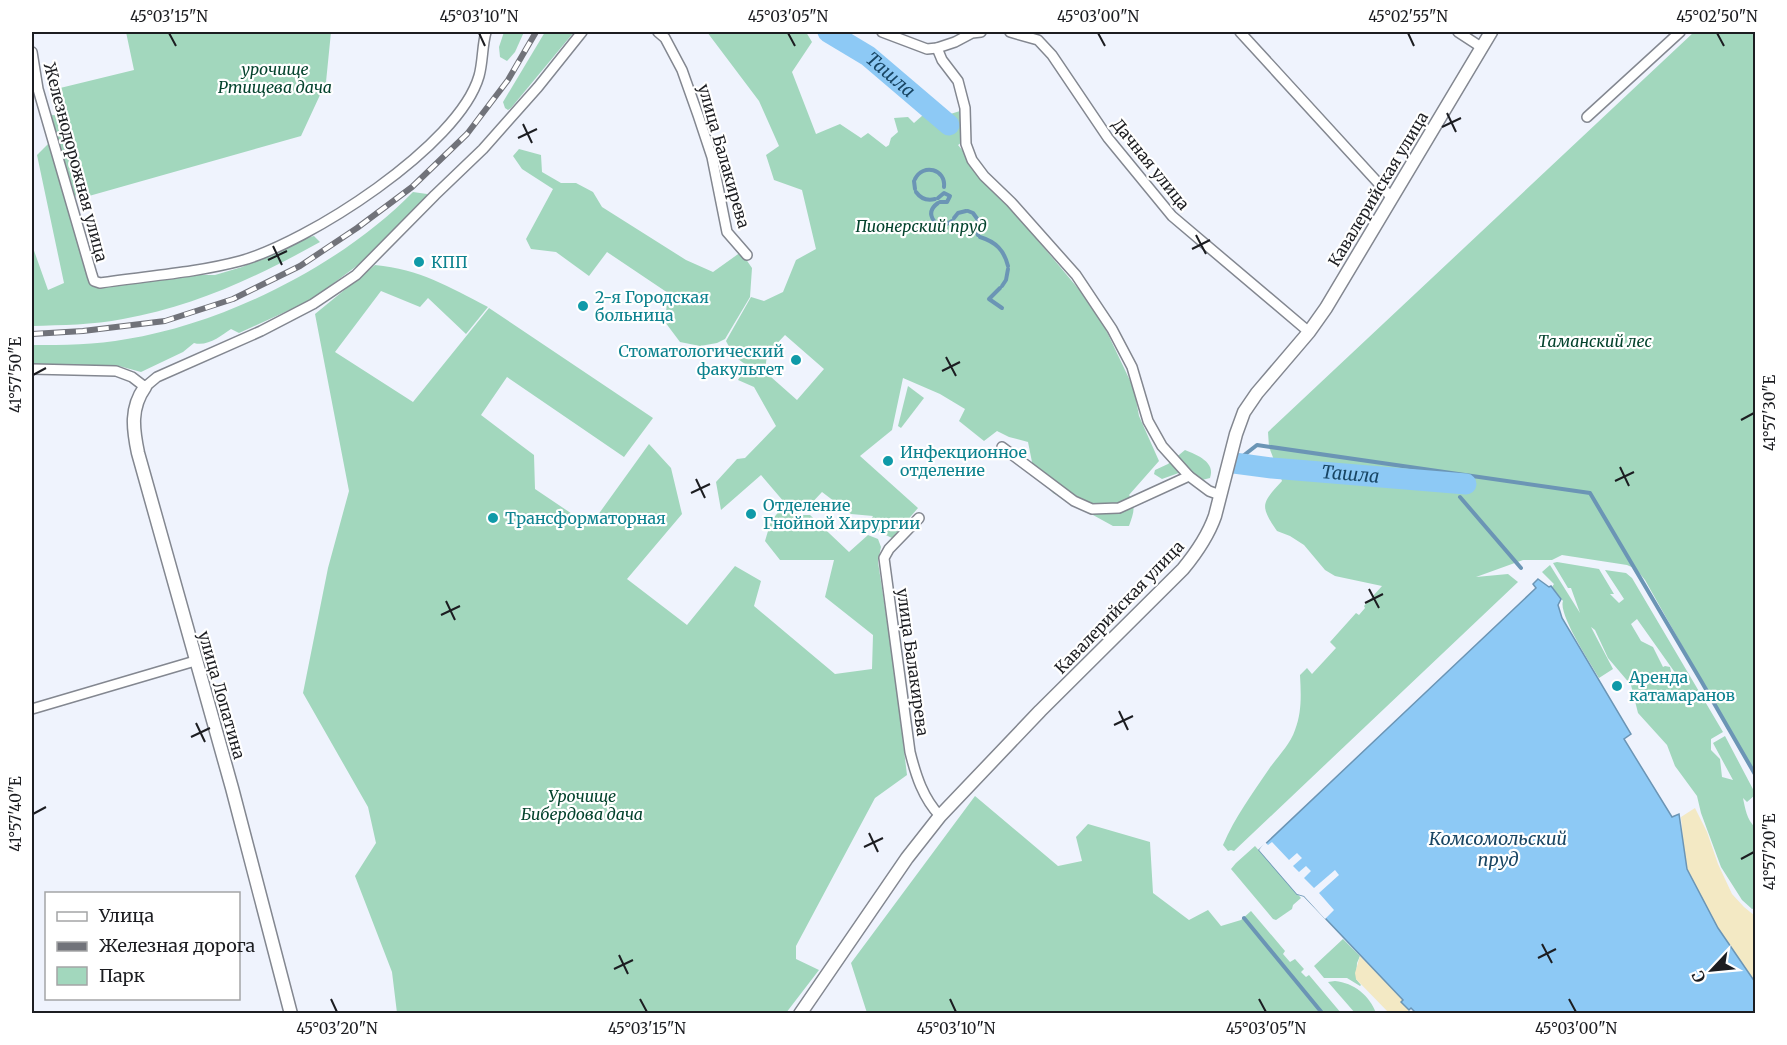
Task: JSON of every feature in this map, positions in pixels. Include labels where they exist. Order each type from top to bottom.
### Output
[{"type":"street","name":"Железнодорожная улица","points":[[32,52],[38,89],[92,275],[94,281],[100,283],[209,268],[241,261],[286,243],[348,208],[415,158],[449,124],[469,98],[479,76],[486,32]]},
{"type":"street","points":[[32,369],[116,371],[132,377],[145,387],[157,377],[261,331],[313,304],[356,275],[483,149],[538,87],[582,32]]},
{"type":"street","name":"улица Балакирева","points":[[658,32],[665,38],[682,70],[698,115],[712,157],[728,232],[747,255]]},
{"type":"street","points":[[882,32],[927,49],[937,48],[972,33],[981,32]]},
{"type":"street","name":"Дачная улица","points":[[1010,32],[1038,40],[1052,55],[1108,138],[1172,216],[1309,332]]},
{"type":"street","points":[[1240,32],[1392,198]]},
{"type":"street","points":[[1458,32],[1481,47]]},
{"type":"street","name":"Кавалерийская улица","points":[[800,1014],[907,858],[940,816],[1040,711],[1183,569],[1197,552],[1215,516],[1244,412],[1326,308],[1491,32]]},
{"type":"street","points":[[1587,117],[1680,32]]},
{"type":"street","points":[[937,48],[942,60],[958,81],[965,108],[966,144],[972,160],[984,176],[1011,202],[1076,275],[1112,329],[1132,367],[1148,421],[1159,441],[1190,476],[1209,491],[1220,495]]},
{"type":"street","name":"улица Лопатина","points":[[145,387],[135,407],[134,435],[232,788],[291,1014]]},
{"type":"street","points":[[1002,447],[1074,501],[1092,509],[1119,508],[1190,476]]},
{"type":"street","name":"улица Балакирева","points":[[919,518],[888,549],[884,558],[910,752],[916,776],[927,800],[940,816]]},
{"type":"street","points":[[32,709],[195,661]]},
{"type":"green space","name":"урочище Ртищева дача","points":[[126,32],[331,32],[326,82],[301,136],[89,196],[82,175],[74,201],[99,287],[173,275],[215,275],[242,267],[302,239],[314,236],[320,242],[225,289],[175,307],[112,321],[32,326],[32,245],[48,290],[64,283],[37,155],[48,144],[47,114],[65,117],[56,89],[134,70]]},
{"type":"green space","points":[[504,32],[524,32],[515,52],[507,61],[500,57],[499,47]]},
{"type":"green space","points":[[545,32],[574,32],[508,110],[503,102]]},
{"type":"green space","name":"Пионерский пруд","points":[[707,32],[806,32],[812,42],[792,72],[816,134],[840,124],[861,138],[868,133],[886,147],[898,132],[894,118],[908,117],[914,123],[923,115],[931,120],[960,111],[960,115],[970,127],[967,139],[958,145],[1097,311],[1134,389],[1139,416],[1159,461],[1129,495],[1134,506],[1129,526],[1113,526],[1053,493],[1033,467],[1028,442],[997,431],[984,441],[959,421],[965,409],[940,394],[903,378],[892,430],[860,456],[918,508],[892,538],[867,526],[873,516],[851,514],[822,492],[808,507],[809,513],[790,509],[761,475],[721,510],[716,482],[737,459],[745,458],[776,426],[754,387],[738,380],[744,370],[771,377],[797,400],[824,369],[785,335],[767,354],[765,372],[741,361],[726,341],[751,297],[764,301],[783,292],[796,260],[816,249],[802,190],[774,180],[766,155],[779,146],[759,101]]},
{"type":"green space","name":"Таманский лес","points":[[1694,32],[1755,32],[1755,775],[1645,580],[1636,569],[1627,565],[1562,555],[1552,560],[1523,560],[1476,577],[1508,574],[1518,582],[1234,851],[1228,851],[1223,845],[1233,825],[1293,735],[1300,710],[1300,675],[1307,668],[1312,674],[1336,648],[1330,642],[1356,613],[1359,615],[1382,586],[1335,576],[1325,570],[1304,545],[1277,531],[1265,510],[1270,494],[1282,481],[1269,447],[1268,432]]},
{"type":"green space","points":[[519,149],[541,155],[542,172],[561,183],[576,183],[593,192],[602,207],[686,260],[713,272],[741,252],[752,268],[750,297],[725,339],[700,346],[680,342],[665,322],[668,293],[607,252],[589,276],[556,252],[531,249],[526,239],[553,189],[522,169],[513,156]]},
{"type":"green space","points":[[413,192],[427,194],[428,199],[366,259],[311,300],[239,333],[231,329],[209,342],[194,343],[183,352],[141,372],[119,366],[32,364],[32,345],[91,344],[127,339],[165,331],[243,304],[318,266],[353,243]]},
{"type":"green space","name":"Урочище Бибердова дача","points":[[375,265],[406,270],[420,275],[488,307],[466,334],[428,298],[420,307],[381,291],[335,352],[413,402],[489,308],[653,418],[624,457],[507,377],[481,415],[534,455],[535,489],[590,526],[649,444],[671,468],[682,514],[627,579],[687,625],[735,566],[761,581],[754,606],[835,674],[872,669],[873,635],[825,597],[834,560],[780,560],[765,541],[771,521],[781,509],[801,515],[810,515],[849,552],[868,535],[878,539],[881,547],[878,562],[907,775],[875,798],[796,946],[796,959],[819,970],[786,1013],[397,1013],[392,972],[355,876],[376,843],[368,807],[303,693],[328,568],[349,491],[315,314]]},
{"type":"green space","points":[[908,386],[924,398],[901,428],[898,426]]},
{"type":"green space","points":[[1185,450],[1208,463],[1210,478],[1202,480],[1187,470],[1162,479],[1154,474],[1155,470],[1168,464]]},
{"type":"green space","points":[[1553,563],[1599,569],[1614,594],[1610,594],[1619,603],[1624,599],[1605,570],[1626,573],[1632,578],[1723,732],[1711,739],[1711,750],[1720,759],[1722,777],[1733,780],[1713,743],[1725,736],[1755,793],[1747,802],[1743,798],[1748,817],[1755,827],[1755,908],[1752,909],[1742,900],[1721,867],[1697,796],[1675,766],[1667,745],[1638,713],[1631,685],[1608,658],[1595,630],[1591,627],[1613,669],[1599,678],[1582,650],[1565,616],[1563,601],[1552,587],[1554,584],[1542,572],[1550,565],[1580,613],[1571,588],[1568,588]],"holes":[[[1637,619],[1676,674],[1681,685],[1672,676],[1670,667],[1663,667],[1653,647],[1641,641],[1631,624]]]},
{"type":"green space","points":[[975,796],[1058,866],[1082,861],[1076,837],[1088,824],[1150,842],[1153,893],[1189,920],[1208,910],[1221,926],[1241,920],[1251,911],[1285,951],[1283,954],[1290,962],[1295,959],[1304,969],[1301,972],[1306,977],[1309,975],[1341,1013],[867,1013],[851,963]]},
{"type":"green space","points":[[1255,846],[1301,898],[1292,909],[1276,920],[1231,869]]},
{"type":"green space","points":[[1343,939],[1360,956],[1356,979],[1360,986],[1347,978],[1324,978],[1314,966]]},
{"type":"green space","points":[[1328,982],[1348,984],[1360,991],[1376,1013],[1355,1013]]},
{"type":"sand","points":[[1695,808],[1732,894],[1755,916],[1755,982],[1718,928],[1687,869],[1681,817]]},
{"type":"sand","points":[[1360,956],[1403,1000],[1402,1002],[1409,1010],[1405,1013],[1389,1013],[1356,979],[1355,973]]},
{"type":"water","name":"Комсомольский пруд","points":[[1538,579],[1549,587],[1551,586],[1561,599],[1558,605],[1562,618],[1631,734],[1624,739],[1672,817],[1679,814],[1687,869],[1718,928],[1755,982],[1755,1013],[1416,1013],[1401,1002],[1403,1000],[1304,896],[1297,894],[1259,850],[1536,588],[1533,584]]},
{"type":"pier","points":[[1265,842],[1268,845],[1272,842],[1289,860],[1297,853],[1302,858],[1293,866],[1299,872],[1306,866],[1311,871],[1304,878],[1314,888],[1335,870],[1339,875],[1319,893],[1334,910],[1325,919],[1304,896],[1297,894],[1259,850]]},
{"type":"waterway","name":"Ташла","points":[[828,32],[868,56],[949,125]]},
{"type":"waterway","points":[[915,179],[923,171],[933,170],[941,176],[944,187]]},
{"type":"waterway","points":[[914,181],[915,189]]},
{"type":"waterway","points":[[916,192],[924,199],[935,199]]},
{"type":"waterway","points":[[938,198],[944,193],[950,196],[947,202],[940,202]]},
{"type":"waterway","points":[[934,221],[931,211],[938,203]]},
{"type":"waterway","points":[[954,218],[958,213],[966,211]]},
{"type":"waterway","points":[[968,211],[973,213],[978,220]]},
{"type":"waterway","points":[[945,225],[952,221]]},
{"type":"waterway","points":[[978,222],[978,235]]},
{"type":"waterway","points":[[935,223],[943,225]]},
{"type":"waterway","points":[[980,237],[999,247],[1008,266]]},
{"type":"waterway","points":[[1002,286],[1008,269]]},
{"type":"waterway","points":[[1000,288],[989,299],[1002,308]]},
{"type":"waterway","points":[[1234,463],[1257,445],[1590,493],[1756,776]]},
{"type":"waterway","name":"Ташла","points":[[1234,463],[1466,484]]},
{"type":"waterway","name":"Ташла","points":[[1447,482],[1452,488]]},
{"type":"waterway","points":[[1460,497],[1521,568]]},
{"type":"waterway","points":[[1244,918],[1323,1014]]},
{"type":"railway","points":[[32,334],[83,331],[165,321],[233,299],[300,266],[357,228],[412,187],[467,134],[508,80],[536,32]]},
{"type":"place","name":"КПП","points":[[419,262]]},
{"type":"place","name":"2-я Городская больница","points":[[583,306]]},
{"type":"place","name":"Стоматологический факультет","points":[[796,360]]},
{"type":"place","name":"Инфекционное отделение","points":[[888,461]]},
{"type":"place","name":"Отделение Гнойной Хирургии","points":[[751,514]]},
{"type":"place","name":"Трансформаторная","points":[[493,518]]},
{"type":"place","name":"Аренда катамаранов","points":[[1617,686]]}]
